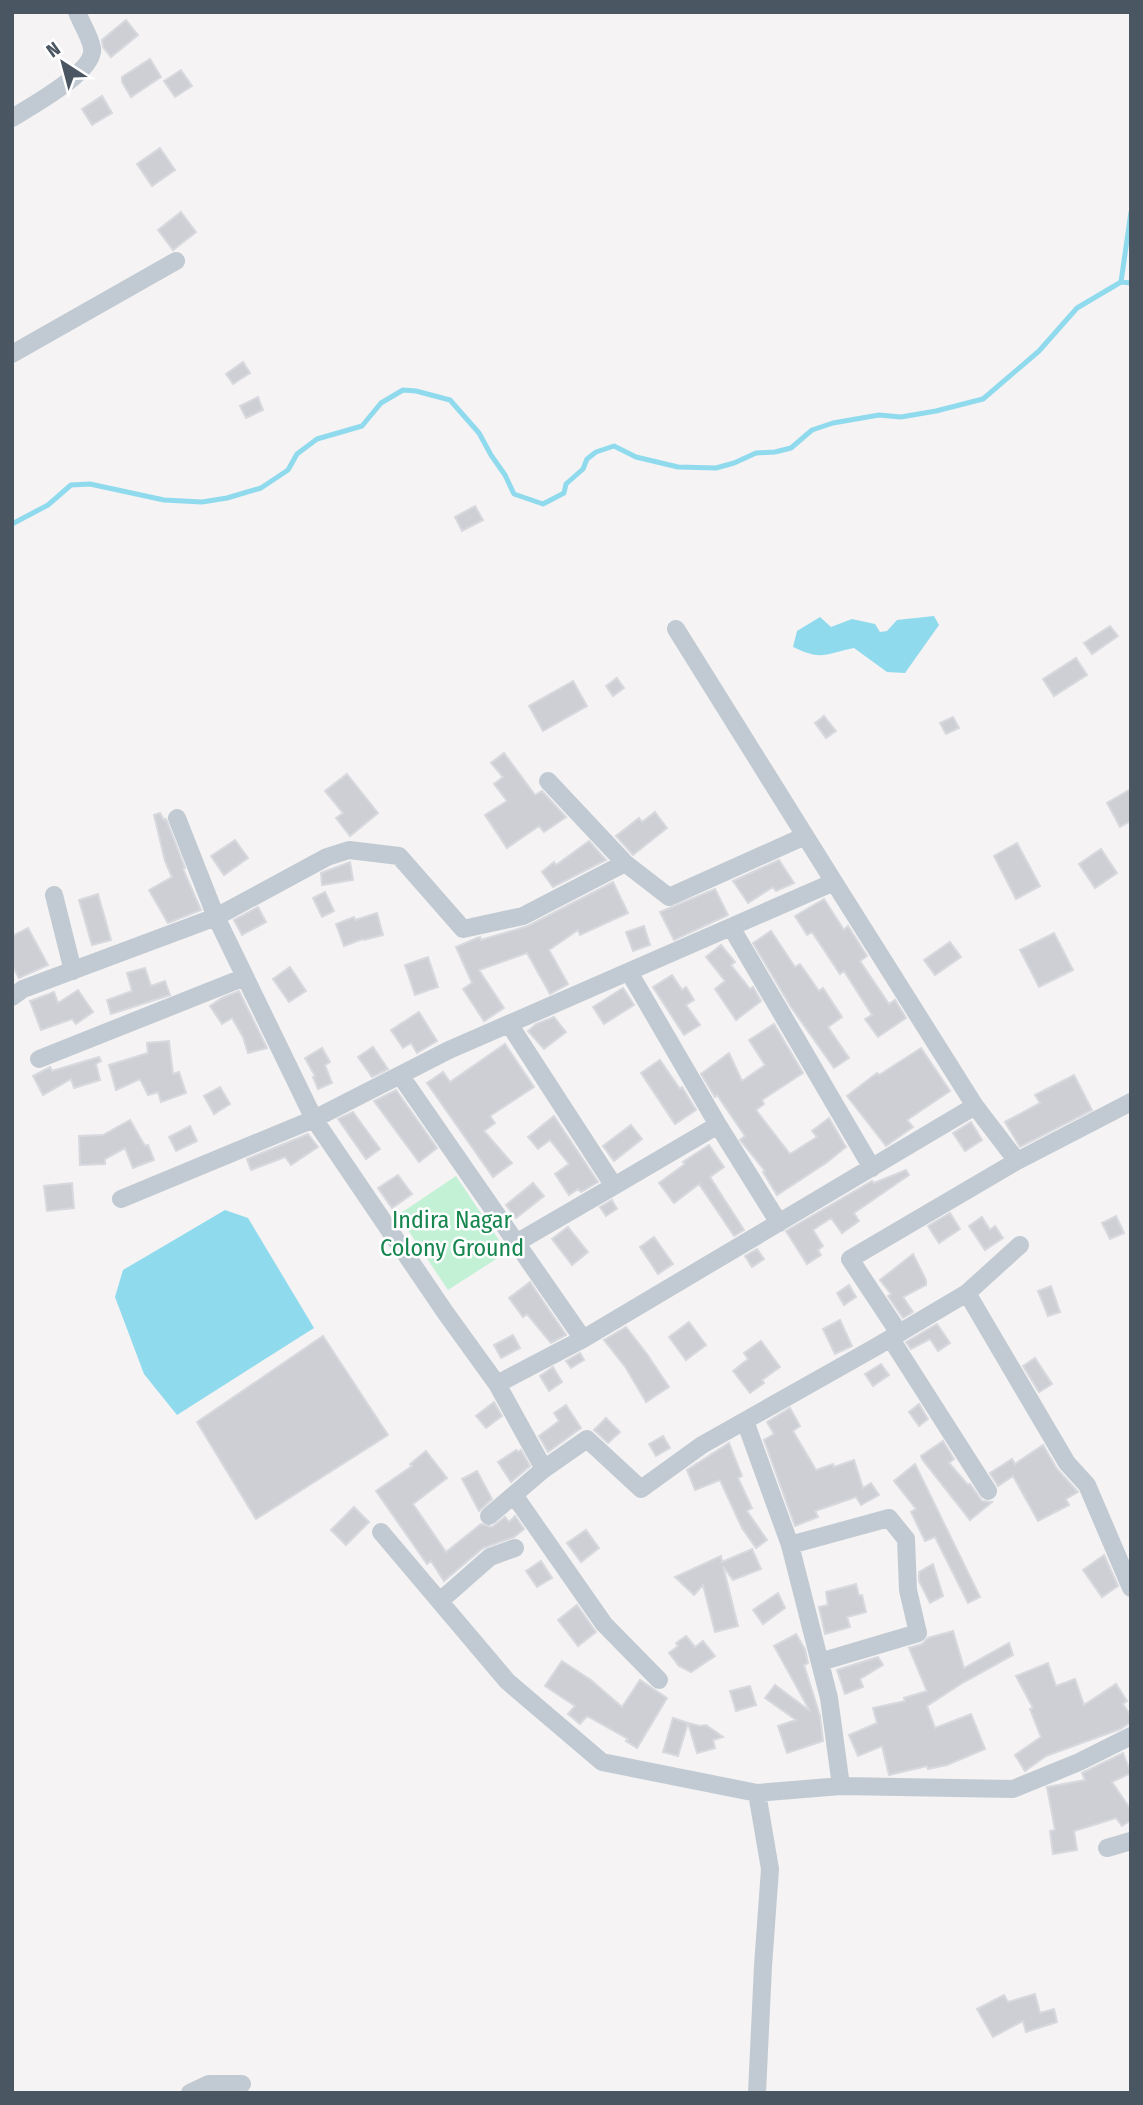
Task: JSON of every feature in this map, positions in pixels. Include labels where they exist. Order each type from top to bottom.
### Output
[{"type":"street","points":[[12,118],[78,73],[91,59],[92,49],[77,12]]},
{"type":"street","points":[[12,354],[176,261]]},
{"type":"street","points":[[676,629],[975,1107],[1017,1161]]},
{"type":"street","points":[[548,781],[625,863],[669,897],[805,836]]},
{"type":"street","points":[[177,818],[216,917],[314,1119],[497,1384],[544,1469]]},
{"type":"street","points":[[12,997],[23,989],[216,917],[327,857],[349,850],[399,856],[463,929],[523,916],[625,863]]},
{"type":"street","points":[[121,1199],[314,1119],[449,1051],[834,882]]},
{"type":"street","points":[[54,895],[74,971]]},
{"type":"street","points":[[731,927],[872,1168]]},
{"type":"street","points":[[629,972],[779,1223]]},
{"type":"street","points":[[39,1059],[246,977]]},
{"type":"street","points":[[509,1024],[614,1186]]},
{"type":"street","points":[[400,1075],[583,1339]]},
{"type":"street","points":[[988,1491],[850,1259],[1017,1161],[1131,1102]]},
{"type":"street","points":[[497,1384],[583,1339],[975,1107]]},
{"type":"street","points":[[516,1243],[718,1125]]},
{"type":"street","points":[[489,1516],[544,1469],[587,1439],[641,1489],[702,1445],[967,1293],[1020,1245]]},
{"type":"street","points":[[967,1293],[1067,1463],[1087,1485],[1131,1588]]},
{"type":"street","points":[[745,1421],[790,1545],[829,1698],[841,1786]]},
{"type":"street","points":[[514,1495],[604,1624],[659,1680]]},
{"type":"street","points":[[790,1545],[890,1518],[906,1539],[908,1590],[918,1633],[820,1662]]},
{"type":"street","points":[[381,1532],[507,1681],[602,1762],[757,1793],[841,1786],[1013,1789],[1079,1762],[1131,1736]]},
{"type":"street","points":[[440,1601],[490,1557],[516,1548]]},
{"type":"street","points":[[757,1793],[770,1870],[757,2093]]},
{"type":"street","points":[[1107,1847],[1131,1841]]},
{"type":"street","points":[[190,2093],[209,2084],[243,2084]]},
{"type":"green space","name":"Indira Nagar Colony Ground","points":[[456,1176],[507,1252],[448,1290],[398,1215]]},
{"type":"water","points":[[934,616],[939,625],[905,673],[887,672],[854,648],[817,655],[793,647],[797,631],[820,617],[831,627],[852,619],[875,624],[880,632],[887,631],[897,620]]},
{"type":"water","points":[[225,1210],[248,1218],[314,1328],[177,1415],[144,1374],[115,1297],[123,1270]]},
{"type":"building","points":[[126,20],[138,35],[111,57],[103,47],[102,40]]},
{"type":"building","points":[[150,59],[161,77],[131,97],[122,77]]},
{"type":"building","points":[[181,70],[192,86],[175,97],[164,81]]},
{"type":"building","points":[[102,96],[112,113],[92,125],[82,109]]},
{"type":"building","points":[[160,148],[175,170],[152,186],[137,164]]},
{"type":"building","points":[[181,212],[196,232],[173,250],[158,230]]},
{"type":"building","points":[[243,362],[250,373],[233,384],[226,374]]},
{"type":"building","points":[[258,397],[263,410],[246,418],[240,406]]},
{"type":"building","points":[[475,506],[483,520],[462,531],[455,517]]},
{"type":"building","points":[[1110,626],[1118,636],[1092,654],[1084,643]]},
{"type":"building","points":[[1076,658],[1087,675],[1054,696],[1043,679]]},
{"type":"building","points":[[617,678],[624,688],[613,696],[606,686]]},
{"type":"building","points":[[573,681],[587,706],[543,731],[529,706]]},
{"type":"building","points":[[824,716],[836,731],[826,738],[815,723]]},
{"type":"building","points":[[953,717],[959,728],[946,734],[940,723]]},
{"type":"building","points":[[504,753],[535,795],[542,791],[566,817],[544,832],[539,826],[507,848],[485,815],[507,801],[494,784],[503,777],[491,763]]},
{"type":"building","points":[[347,774],[378,813],[350,836],[336,818],[343,813],[325,791]]},
{"type":"building","points":[[1131,789],[1131,821],[1120,827],[1107,803]]},
{"type":"building","points":[[655,812],[667,828],[633,855],[616,836],[639,818],[642,822]]},
{"type":"building","points":[[160,813],[164,820],[166,819],[201,910],[168,923],[149,890],[172,877],[165,861],[154,815]]},
{"type":"building","points":[[235,840],[248,858],[224,875],[211,856]]},
{"type":"building","points":[[589,841],[606,860],[553,887],[542,872]]},
{"type":"building","points":[[1017,843],[1040,886],[1016,899],[994,856]]},
{"type":"building","points":[[1101,849],[1117,873],[1095,888],[1079,864]]},
{"type":"building","points":[[779,860],[794,883],[776,891],[773,887],[748,903],[733,881]]},
{"type":"building","points":[[350,862],[353,880],[322,885],[321,873]]},
{"type":"building","points":[[613,882],[628,913],[580,935],[578,930],[549,950],[568,984],[550,994],[527,953],[479,970],[504,1008],[484,1021],[463,989],[472,983],[456,947],[480,937],[481,940],[528,926]]},
{"type":"building","points":[[715,889],[728,915],[674,940],[660,912]]},
{"type":"building","points":[[325,892],[334,911],[322,917],[313,898]]},
{"type":"building","points":[[98,894],[111,940],[92,945],[79,900]]},
{"type":"building","points":[[824,899],[844,930],[848,926],[867,956],[860,961],[889,1004],[895,1000],[906,1018],[878,1037],[865,1019],[872,1015],[844,971],[840,974],[812,932],[807,935],[795,916]]},
{"type":"building","points":[[258,907],[266,922],[242,935],[234,920]]},
{"type":"building","points":[[377,913],[383,935],[344,946],[336,924]]},
{"type":"building","points":[[644,926],[650,945],[633,951],[626,932]]},
{"type":"building","points":[[28,928],[48,965],[19,978],[12,965],[12,936]]},
{"type":"building","points":[[771,931],[795,967],[800,964],[819,991],[823,988],[842,1017],[828,1027],[849,1058],[834,1068],[791,1007],[753,943]]},
{"type":"building","points":[[1054,933],[1073,970],[1039,987],[1020,950]]},
{"type":"building","points":[[950,942],[961,957],[935,975],[924,960]]},
{"type":"building","points":[[721,945],[735,962],[731,965],[750,989],[753,987],[761,1001],[736,1020],[715,989],[725,981],[706,957]]},
{"type":"building","points":[[428,957],[438,987],[415,995],[405,965]]},
{"type":"building","points":[[290,967],[306,991],[289,1002],[273,979]]},
{"type":"building","points":[[145,968],[151,986],[165,981],[170,995],[111,1014],[107,1000],[132,991],[127,973]]},
{"type":"building","points":[[672,975],[682,990],[686,987],[694,1000],[686,1005],[700,1025],[684,1035],[653,987]]},
{"type":"building","points":[[623,988],[634,1005],[604,1024],[593,1007]]},
{"type":"building","points":[[78,990],[93,1012],[76,1024],[72,1019],[41,1030],[30,1001],[54,992],[58,1003]]},
{"type":"building","points":[[239,991],[267,1048],[248,1053],[243,1037],[232,1018],[222,1024],[210,1006]]},
{"type":"building","points":[[419,1012],[437,1041],[417,1053],[411,1043],[403,1048],[391,1030]]},
{"type":"building","points":[[554,1017],[566,1032],[544,1049],[528,1031],[536,1024]]},
{"type":"building","points":[[774,1024],[803,1073],[762,1100],[764,1104],[756,1110],[790,1154],[817,1137],[812,1131],[829,1118],[846,1147],[777,1195],[763,1172],[765,1171],[740,1140],[745,1136],[701,1074],[729,1053],[742,1081],[765,1065],[749,1040]]},
{"type":"building","points":[[169,1041],[173,1074],[179,1072],[186,1093],[161,1102],[158,1092],[148,1095],[140,1079],[116,1090],[109,1065],[148,1053],[147,1043]]},
{"type":"building","points":[[505,1044],[534,1087],[490,1116],[495,1123],[484,1131],[512,1163],[493,1177],[427,1083],[443,1072],[450,1082]]},
{"type":"building","points":[[373,1047],[388,1069],[372,1077],[358,1057]]},
{"type":"building","points":[[322,1048],[330,1062],[325,1065],[332,1083],[318,1089],[313,1077],[315,1076],[305,1058]]},
{"type":"building","points":[[921,1048],[950,1091],[907,1120],[913,1127],[886,1146],[847,1096],[877,1073],[879,1075]]},
{"type":"building","points":[[99,1057],[101,1061],[96,1064],[100,1080],[74,1088],[71,1079],[43,1095],[33,1076],[50,1067],[52,1071]]},
{"type":"building","points":[[660,1060],[696,1110],[675,1124],[641,1073]]},
{"type":"building","points":[[1074,1075],[1092,1110],[1020,1147],[1005,1122],[1040,1103],[1035,1095]]},
{"type":"building","points":[[220,1087],[230,1104],[214,1114],[204,1096]]},
{"type":"building","points":[[396,1090],[437,1148],[419,1162],[374,1101]]},
{"type":"building","points":[[353,1112],[380,1149],[366,1159],[338,1119]]},
{"type":"building","points":[[554,1116],[598,1182],[581,1192],[578,1189],[569,1195],[555,1174],[569,1164],[550,1140],[538,1149],[528,1137]]},
{"type":"building","points":[[130,1120],[145,1146],[148,1145],[154,1160],[133,1168],[125,1148],[105,1159],[105,1164],[80,1165],[79,1136],[103,1135]]},
{"type":"building","points":[[971,1122],[982,1140],[965,1151],[953,1133]]},
{"type":"building","points":[[631,1125],[642,1139],[614,1161],[603,1146]]},
{"type":"building","points":[[190,1126],[197,1141],[176,1151],[169,1137]]},
{"type":"building","points":[[308,1134],[318,1147],[291,1165],[285,1157],[251,1170],[247,1159]]},
{"type":"building","points":[[709,1145],[724,1167],[710,1177],[744,1230],[734,1236],[699,1184],[674,1203],[659,1183],[685,1164],[683,1162]]},
{"type":"building","points":[[906,1170],[909,1175],[854,1213],[859,1221],[842,1233],[831,1218],[813,1230],[823,1246],[818,1250],[821,1255],[807,1264],[786,1231],[872,1181],[874,1183]]},
{"type":"building","points":[[398,1175],[412,1194],[392,1208],[378,1188]]},
{"type":"building","points":[[72,1183],[74,1208],[47,1211],[44,1186]]},
{"type":"building","points":[[533,1183],[544,1196],[516,1218],[506,1205]]},
{"type":"building","points":[[612,1200],[617,1209],[606,1216],[600,1207]]},
{"type":"building","points":[[950,1213],[960,1229],[939,1243],[928,1226]]},
{"type":"building","points":[[1116,1216],[1124,1233],[1110,1239],[1102,1223]]},
{"type":"building","points":[[982,1217],[990,1230],[995,1226],[1003,1238],[985,1250],[969,1226]]},
{"type":"building","points":[[568,1227],[588,1252],[572,1265],[552,1239]]},
{"type":"building","points":[[654,1237],[673,1264],[658,1274],[640,1247]]},
{"type":"building","points":[[757,1249],[764,1259],[752,1267],[745,1256]]},
{"type":"building","points":[[913,1254],[926,1285],[903,1297],[913,1312],[903,1318],[888,1296],[891,1294],[880,1280]]},
{"type":"building","points":[[530,1282],[566,1335],[551,1343],[527,1314],[523,1317],[509,1298]]},
{"type":"building","points":[[849,1285],[856,1297],[844,1305],[837,1293]]},
{"type":"building","points":[[1051,1286],[1060,1312],[1048,1316],[1038,1291]]},
{"type":"building","points":[[840,1320],[852,1346],[835,1354],[823,1329]]},
{"type":"building","points":[[689,1322],[706,1345],[686,1360],[669,1337]]},
{"type":"building","points":[[937,1324],[950,1343],[938,1351],[930,1339],[911,1349],[906,1342]]},
{"type":"building","points":[[626,1327],[669,1387],[646,1402],[626,1368],[604,1340]]},
{"type":"building","points":[[513,1335],[520,1348],[501,1358],[494,1345]]},
{"type":"building","points":[[323,1336],[388,1435],[256,1519],[197,1422]]},
{"type":"building","points":[[761,1341],[780,1367],[750,1393],[733,1371],[748,1359],[744,1353]]},
{"type":"building","points":[[580,1353],[584,1360],[571,1368],[566,1361]]},
{"type":"building","points":[[1035,1358],[1052,1384],[1039,1392],[1023,1366]]},
{"type":"building","points":[[881,1364],[889,1375],[873,1386],[865,1374]]},
{"type":"building","points":[[553,1367],[562,1382],[549,1391],[540,1376]]},
{"type":"building","points":[[494,1402],[502,1416],[486,1428],[476,1416]]},
{"type":"building","points":[[919,1404],[928,1419],[919,1426],[909,1412]]},
{"type":"building","points":[[566,1405],[581,1428],[548,1452],[539,1436],[559,1421],[554,1413]]},
{"type":"building","points":[[790,1408],[800,1426],[793,1431],[816,1470],[854,1460],[863,1488],[871,1483],[879,1495],[861,1505],[856,1497],[815,1511],[818,1517],[795,1526],[764,1440],[774,1434],[767,1422]]},
{"type":"building","points":[[606,1418],[620,1432],[608,1443],[594,1430]]},
{"type":"building","points":[[663,1436],[670,1448],[656,1456],[649,1444]]},
{"type":"building","points":[[943,1441],[954,1459],[949,1463],[982,1501],[992,1502],[970,1520],[922,1459],[921,1456]]},
{"type":"building","points":[[729,1443],[742,1476],[738,1478],[752,1508],[747,1511],[767,1540],[756,1548],[742,1528],[720,1480],[695,1490],[687,1470]]},
{"type":"building","points":[[1043,1445],[1057,1469],[1078,1492],[1066,1499],[1069,1505],[1038,1521],[1013,1476],[998,1486],[990,1473],[1012,1459],[1015,1464]]},
{"type":"building","points":[[516,1450],[521,1450],[530,1466],[511,1482],[498,1462]]},
{"type":"building","points":[[426,1451],[447,1478],[413,1504],[446,1552],[481,1524],[492,1527],[505,1517],[509,1522],[515,1516],[524,1529],[514,1537],[483,1548],[444,1581],[431,1561],[427,1564],[376,1491],[412,1466],[410,1464]]},
{"type":"building","points":[[915,1464],[980,1597],[968,1603],[935,1537],[925,1541],[911,1512],[916,1509],[894,1481]]},
{"type":"building","points":[[477,1471],[492,1499],[479,1511],[462,1479]]},
{"type":"building","points":[[354,1507],[369,1522],[346,1545],[331,1530]]},
{"type":"building","points":[[586,1530],[599,1548],[581,1562],[567,1543]]},
{"type":"building","points":[[752,1549],[761,1569],[733,1580],[723,1566],[738,1626],[715,1632],[703,1585],[694,1595],[675,1577],[721,1556],[722,1562]]},
{"type":"building","points":[[1104,1555],[1118,1586],[1102,1597],[1083,1570]]},
{"type":"building","points":[[541,1561],[552,1578],[537,1587],[526,1571]]},
{"type":"building","points":[[933,1564],[943,1596],[930,1603],[919,1581],[919,1572]]},
{"type":"building","points":[[856,1584],[866,1612],[847,1617],[850,1627],[825,1634],[819,1607],[828,1605],[826,1592]]},
{"type":"building","points":[[778,1593],[785,1608],[763,1624],[753,1610]]},
{"type":"building","points":[[577,1605],[596,1632],[578,1646],[558,1620]]},
{"type":"building","points":[[953,1631],[964,1668],[1009,1643],[1013,1655],[927,1706],[935,1728],[971,1714],[985,1749],[947,1765],[928,1769],[927,1766],[889,1775],[882,1746],[858,1756],[849,1735],[877,1723],[873,1708],[905,1701],[904,1698],[927,1691],[909,1648],[922,1644],[928,1638]]},
{"type":"building","points":[[796,1634],[805,1649],[808,1663],[804,1665],[820,1716],[823,1741],[787,1753],[778,1726],[796,1720],[765,1698],[775,1685],[810,1711],[774,1646]]},
{"type":"building","points":[[686,1636],[695,1647],[703,1641],[715,1656],[691,1672],[679,1666],[669,1653],[678,1646],[676,1643]]},
{"type":"building","points":[[878,1657],[883,1665],[860,1679],[863,1687],[845,1694],[837,1670]]},
{"type":"building","points":[[562,1661],[591,1680],[622,1707],[640,1680],[667,1698],[637,1748],[626,1741],[628,1739],[587,1716],[580,1724],[568,1714],[575,1706],[545,1686]]},
{"type":"building","points":[[1048,1663],[1056,1686],[1075,1679],[1084,1705],[1116,1684],[1127,1701],[1123,1704],[1131,1716],[1131,1722],[1120,1729],[1046,1756],[1025,1771],[1015,1755],[1041,1737],[1030,1709],[1033,1708],[1016,1676]]},
{"type":"building","points":[[750,1686],[756,1705],[736,1711],[730,1691]]},
{"type":"building","points":[[673,1718],[688,1723],[678,1756],[663,1752]]},
{"type":"building","points":[[688,1723],[706,1725],[723,1737],[713,1740],[715,1748],[697,1753]]},
{"type":"building","points":[[1123,1753],[1131,1773],[1112,1782],[1131,1810],[1131,1820],[1122,1826],[1116,1818],[1074,1831],[1077,1850],[1053,1854],[1050,1831],[1055,1830],[1047,1787],[1085,1780],[1082,1773]]},
{"type":"building","points":[[1035,1994],[1040,2013],[1054,2009],[1057,2022],[1026,2032],[1023,2021],[993,2037],[977,2009],[1004,1995],[1008,2002]]},
{"type":"waterway","points":[[1121,282],[1131,212]]},
{"type":"waterway","points":[[12,524],[48,505],[71,485],[90,484],[164,500],[202,502],[261,488],[288,470],[297,454],[317,439],[362,426],[381,403],[403,390],[450,400],[479,433],[514,494],[543,504],[564,493],[566,484],[583,469],[587,459],[596,452],[614,446],[636,457],[678,467],[716,468],[756,453],[791,448],[812,430],[833,423],[879,415],[901,417],[983,399],[1039,351],[1077,308],[1121,282],[1131,283]]}]
